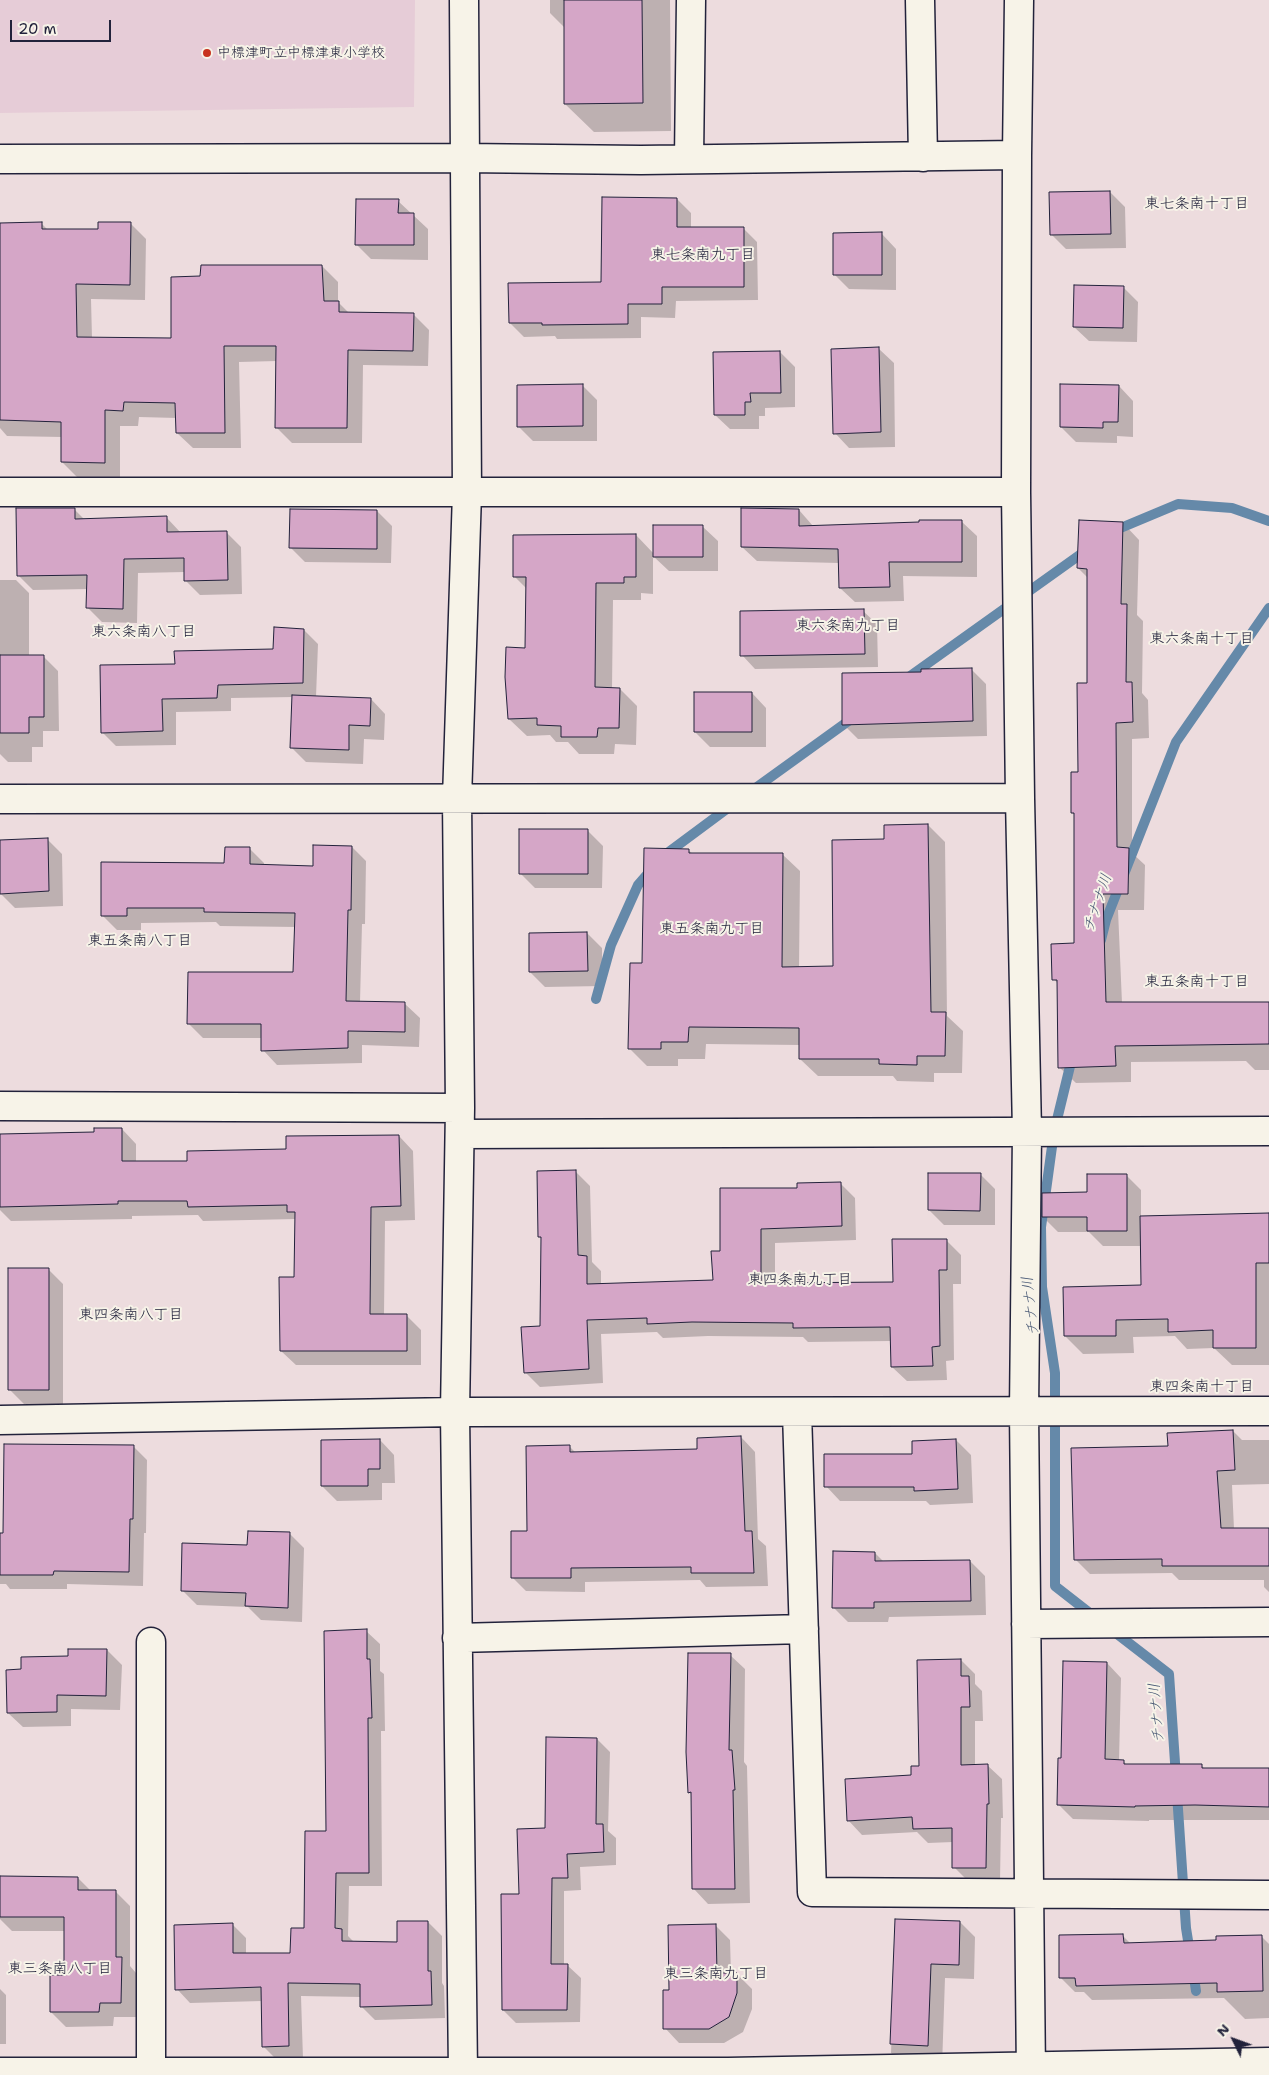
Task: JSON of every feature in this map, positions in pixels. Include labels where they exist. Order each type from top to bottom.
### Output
[{"type":"street","points":[[463,2072],[455,1412],[460,1121],[457,799],[467,493],[464,0]]},
{"type":"street","points":[[689,159],[691,0]]},
{"type":"street","points":[[920,0],[923,157]]},
{"type":"street","points":[[1019,0],[1016,492],[1027,1132],[1024,1412],[1031,2071]]},
{"type":"street","points":[[0,159],[689,159],[1017,156]]},
{"type":"street","points":[[0,492],[1016,492]]},
{"type":"street","points":[[0,799],[1020,798]]},
{"type":"street","points":[[0,1106],[460,1121],[1027,1132],[1269,1131]]},
{"type":"street","points":[[0,1420],[455,1412],[1269,1411]]},
{"type":"street","points":[[797,1412],[812,1892],[1269,1895]]},
{"type":"street","points":[[1026,1624],[1269,1622]]},
{"type":"street","points":[[457,1638],[804,1629]]},
{"type":"street","points":[[151,2072],[152,1642]]},
{"type":"street","points":[[0,2072],[728,2073],[1031,2071],[1269,2062]]},
{"type":"shaded area","name":"中標津町立中標津東小学校","points":[[0,0],[415,0],[414,107],[0,113]]},
{"type":"building","points":[[564,0],[642,0],[643,103],[564,104]]},
{"type":"building","points":[[1110,191],[1111,234],[1050,235],[1049,192]]},
{"type":"building","points":[[602,197],[677,198],[677,227],[744,227],[744,287],[662,287],[662,304],[628,304],[628,324],[542,325],[542,323],[509,323],[508,283],[601,282]]},
{"type":"building","points":[[356,199],[399,199],[398,213],[414,213],[414,245],[355,245]]},
{"type":"building","points":[[42,222],[42,229],[98,229],[98,222],[131,222],[130,285],[76,284],[77,337],[171,338],[171,277],[200,276],[201,265],[322,265],[324,301],[339,301],[339,312],[414,313],[413,351],[348,350],[347,428],[275,428],[276,346],[224,346],[225,433],[176,433],[175,403],[124,402],[123,411],[105,410],[105,463],[61,462],[61,422],[0,420],[0,223]]},
{"type":"building","points":[[882,232],[882,275],[833,275],[833,233]]},
{"type":"building","points":[[1074,285],[1124,286],[1123,328],[1073,327]]},
{"type":"building","points":[[879,347],[881,432],[833,434],[831,349]]},
{"type":"building","points":[[780,351],[781,393],[750,393],[751,402],[745,402],[745,415],[714,415],[713,352]]},
{"type":"building","points":[[583,384],[583,426],[517,427],[517,385]]},
{"type":"building","points":[[1060,384],[1119,385],[1118,422],[1103,422],[1103,428],[1060,427]]},
{"type":"building","points":[[16,508],[75,508],[75,519],[167,516],[167,532],[227,531],[228,580],[184,581],[184,558],[124,559],[123,609],[86,608],[87,575],[17,576]]},
{"type":"building","points":[[741,508],[799,509],[799,526],[919,522],[919,520],[962,520],[962,562],[889,562],[890,587],[839,588],[838,549],[741,547]]},
{"type":"building","points":[[290,509],[377,510],[377,549],[289,548]]},
{"type":"building","points":[[1079,520],[1123,522],[1121,604],[1127,604],[1126,682],[1132,682],[1133,722],[1116,723],[1117,847],[1129,848],[1128,894],[1103,894],[1106,1002],[1269,1002],[1269,1044],[1115,1046],[1116,1066],[1058,1068],[1057,980],[1052,980],[1051,944],[1074,943],[1074,813],[1071,813],[1071,772],[1078,772],[1077,683],[1087,683],[1087,569],[1077,568]]},
{"type":"building","points":[[653,525],[703,525],[703,557],[653,557]]},
{"type":"building","points":[[636,534],[636,577],[624,577],[624,583],[596,583],[595,687],[620,688],[619,728],[598,728],[597,737],[561,737],[561,726],[537,725],[537,718],[508,719],[505,677],[506,647],[525,648],[526,577],[513,577],[513,535]]},
{"type":"building","points":[[864,609],[865,654],[740,656],[740,611]]},
{"type":"building","points":[[274,627],[304,629],[303,683],[218,685],[217,698],[162,699],[163,731],[101,733],[100,665],[175,664],[174,651],[273,649]]},
{"type":"building","points":[[0,655],[44,655],[44,717],[29,717],[29,733],[0,733]]},
{"type":"building","points":[[972,668],[973,721],[842,725],[842,673],[921,672],[921,669]]},
{"type":"building","points":[[694,692],[752,692],[752,732],[694,732]]},
{"type":"building","points":[[292,695],[371,698],[370,726],[349,725],[349,750],[290,748]]},
{"type":"building","points":[[928,824],[931,1012],[946,1012],[945,1056],[917,1056],[917,1065],[879,1064],[879,1059],[799,1059],[799,1028],[689,1027],[688,1042],[661,1042],[661,1049],[628,1049],[630,963],[642,963],[644,848],[689,849],[689,853],[783,853],[782,967],[833,966],[832,840],[884,839],[884,825]]},
{"type":"building","points":[[519,829],[588,829],[588,874],[519,874]]},
{"type":"building","points":[[48,838],[49,891],[0,894],[0,840]]},
{"type":"building","points":[[313,845],[352,846],[351,910],[348,910],[346,1001],[405,1002],[405,1032],[348,1031],[348,1048],[261,1051],[261,1024],[187,1024],[188,972],[293,972],[295,913],[204,912],[204,908],[127,908],[127,916],[101,916],[101,862],[224,863],[225,847],[250,847],[250,864],[313,866]]},
{"type":"building","points":[[587,932],[588,971],[529,972],[529,933]]},
{"type":"building","points":[[94,1128],[122,1128],[122,1161],[187,1161],[187,1151],[286,1149],[286,1136],[399,1135],[401,1206],[371,1207],[370,1314],[407,1314],[407,1351],[280,1351],[279,1277],[294,1277],[295,1212],[287,1212],[287,1205],[188,1207],[187,1201],[118,1201],[118,1204],[0,1207],[0,1134],[94,1132]]},
{"type":"building","points":[[576,1170],[578,1255],[587,1256],[587,1284],[713,1280],[711,1251],[720,1251],[720,1188],[797,1188],[797,1183],[841,1182],[842,1226],[761,1229],[761,1283],[893,1282],[892,1239],[947,1239],[947,1270],[939,1270],[940,1346],[932,1347],[933,1366],[891,1367],[890,1327],[793,1328],[793,1323],[692,1322],[647,1324],[647,1318],[587,1320],[589,1369],[524,1373],[521,1327],[540,1326],[541,1237],[538,1237],[537,1171]]},
{"type":"building","points":[[928,1173],[981,1173],[980,1211],[928,1210]]},
{"type":"building","points":[[1087,1174],[1127,1174],[1127,1231],[1087,1231],[1087,1217],[1042,1217],[1042,1193],[1087,1192]]},
{"type":"building","points":[[1269,1213],[1269,1263],[1256,1263],[1256,1348],[1213,1348],[1213,1330],[1168,1332],[1168,1319],[1116,1320],[1116,1336],[1064,1336],[1063,1287],[1141,1285],[1140,1216]]},
{"type":"building","points":[[8,1268],[49,1268],[49,1390],[8,1390]]},
{"type":"building","points":[[1233,1430],[1235,1470],[1217,1471],[1221,1528],[1269,1528],[1269,1566],[1162,1566],[1162,1559],[1074,1560],[1071,1448],[1168,1446],[1167,1433]]},
{"type":"building","points":[[741,1436],[745,1531],[752,1531],[754,1573],[691,1573],[691,1567],[571,1568],[571,1578],[511,1578],[511,1531],[527,1531],[526,1446],[570,1445],[570,1452],[697,1449],[697,1438]]},
{"type":"building","points":[[380,1439],[380,1469],[368,1469],[368,1486],[321,1486],[321,1440]]},
{"type":"building","points":[[956,1439],[958,1489],[914,1491],[914,1487],[824,1487],[824,1454],[912,1454],[912,1441]]},
{"type":"building","points":[[4,1444],[134,1445],[133,1519],[130,1519],[129,1572],[54,1571],[53,1575],[0,1575],[0,1533],[3,1533]]},
{"type":"building","points":[[248,1531],[290,1532],[288,1608],[245,1606],[246,1593],[181,1591],[182,1543],[247,1545]]},
{"type":"building","points":[[833,1551],[875,1552],[875,1561],[970,1560],[971,1601],[874,1602],[874,1608],[832,1608]]},
{"type":"building","points":[[367,1629],[367,1659],[370,1659],[372,1718],[368,1718],[369,1873],[336,1873],[335,1928],[342,1929],[342,1941],[397,1942],[397,1921],[428,1921],[428,1971],[431,1971],[432,2005],[360,2007],[360,1984],[288,1983],[289,2046],[262,2047],[261,1987],[175,1990],[174,1925],[233,1923],[233,1953],[290,1953],[291,1928],[304,1928],[305,1831],[326,1831],[324,1631]]},
{"type":"building","points":[[68,1649],[107,1649],[106,1696],[57,1695],[57,1712],[7,1713],[6,1670],[21,1669],[21,1657],[68,1656]]},
{"type":"building","points":[[688,1653],[731,1653],[729,1750],[732,1750],[735,1790],[733,1790],[735,1889],[692,1889],[691,1792],[688,1793],[686,1752]]},
{"type":"building","points":[[961,1659],[961,1676],[969,1676],[970,1707],[961,1707],[961,1765],[988,1764],[989,1804],[987,1804],[986,1868],[952,1868],[952,1828],[913,1829],[912,1817],[847,1821],[845,1779],[911,1775],[911,1766],[919,1766],[917,1660]]},
{"type":"building","points":[[1063,1661],[1107,1662],[1105,1759],[1124,1760],[1124,1764],[1202,1764],[1202,1768],[1269,1768],[1269,1807],[1057,1805],[1058,1758],[1061,1758]]},
{"type":"building","points":[[546,1737],[597,1738],[596,1824],[603,1824],[604,1852],[567,1854],[568,1878],[552,1878],[551,1964],[568,1964],[567,2010],[502,2010],[501,1894],[519,1894],[517,1829],[545,1828]]},
{"type":"building","points":[[0,1876],[78,1877],[78,1890],[116,1890],[116,1957],[122,1957],[121,2003],[100,2003],[99,2012],[50,2012],[50,1975],[64,1975],[64,1917],[0,1917]]},
{"type":"building","points":[[895,1919],[960,1921],[959,1965],[931,1964],[928,2046],[890,2044]]},
{"type":"building","points":[[716,1924],[717,1973],[737,1973],[737,1993],[729,2017],[709,2029],[663,2029],[663,1990],[669,1990],[668,1925]]},
{"type":"building","points":[[1123,1934],[1124,1943],[1216,1940],[1216,1936],[1262,1935],[1263,1991],[1217,1992],[1217,1983],[1076,1986],[1075,1978],[1059,1978],[1059,1935]]},
{"type":"waterway","points":[[1111,532],[1178,504],[1232,508],[1269,521]]},
{"type":"waterway","points":[[906,679],[1088,549]]},
{"type":"waterway","name":"チナナ川","points":[[1101,940],[1106,920],[1176,742],[1269,608]]},
{"type":"waterway","points":[[750,792],[854,717]]},
{"type":"waterway","points":[[662,857],[732,805]]},
{"type":"waterway","points":[[596,999],[611,945],[638,885],[651,870]]},
{"type":"waterway","name":"チナナ川","points":[[1073,1054],[1054,1132],[1041,1227],[1042,1287],[1055,1373],[1055,1586],[1096,1618]]},
{"type":"waterway","name":"チナナ川","points":[[1112,1630],[1169,1674],[1176,1777]]},
{"type":"waterway","name":"チナナ川","points":[[1177,1794],[1186,1928],[1190,1953]]},
{"type":"waterway","name":"チナナ川","points":[[1193,1970],[1196,1991]]},
{"type":"place","name":"中標津町立中標津東小学校","points":[[207,53]]},
{"type":"district","name":"東七条南十丁目","points":[[1197,204]]},
{"type":"district","name":"東七条南九丁目","points":[[703,255]]},
{"type":"district","name":"東六条南九丁目","points":[[848,626]]},
{"type":"district","name":"東六条南八丁目","points":[[144,632]]},
{"type":"district","name":"東六条南十丁目","points":[[1202,639]]},
{"type":"district","name":"東五条南九丁目","points":[[712,929]]},
{"type":"district","name":"東五条南八丁目","points":[[140,941]]},
{"type":"district","name":"東五条南十丁目","points":[[1197,982]]},
{"type":"district","name":"東四条南九丁目","points":[[800,1280]]},
{"type":"district","name":"東四条南八丁目","points":[[131,1315]]},
{"type":"district","name":"東四条南十丁目","points":[[1202,1387]]},
{"type":"district","name":"東三条南八丁目","points":[[60,1969]]},
{"type":"district","name":"東三条南九丁目","points":[[716,1974]]}]
